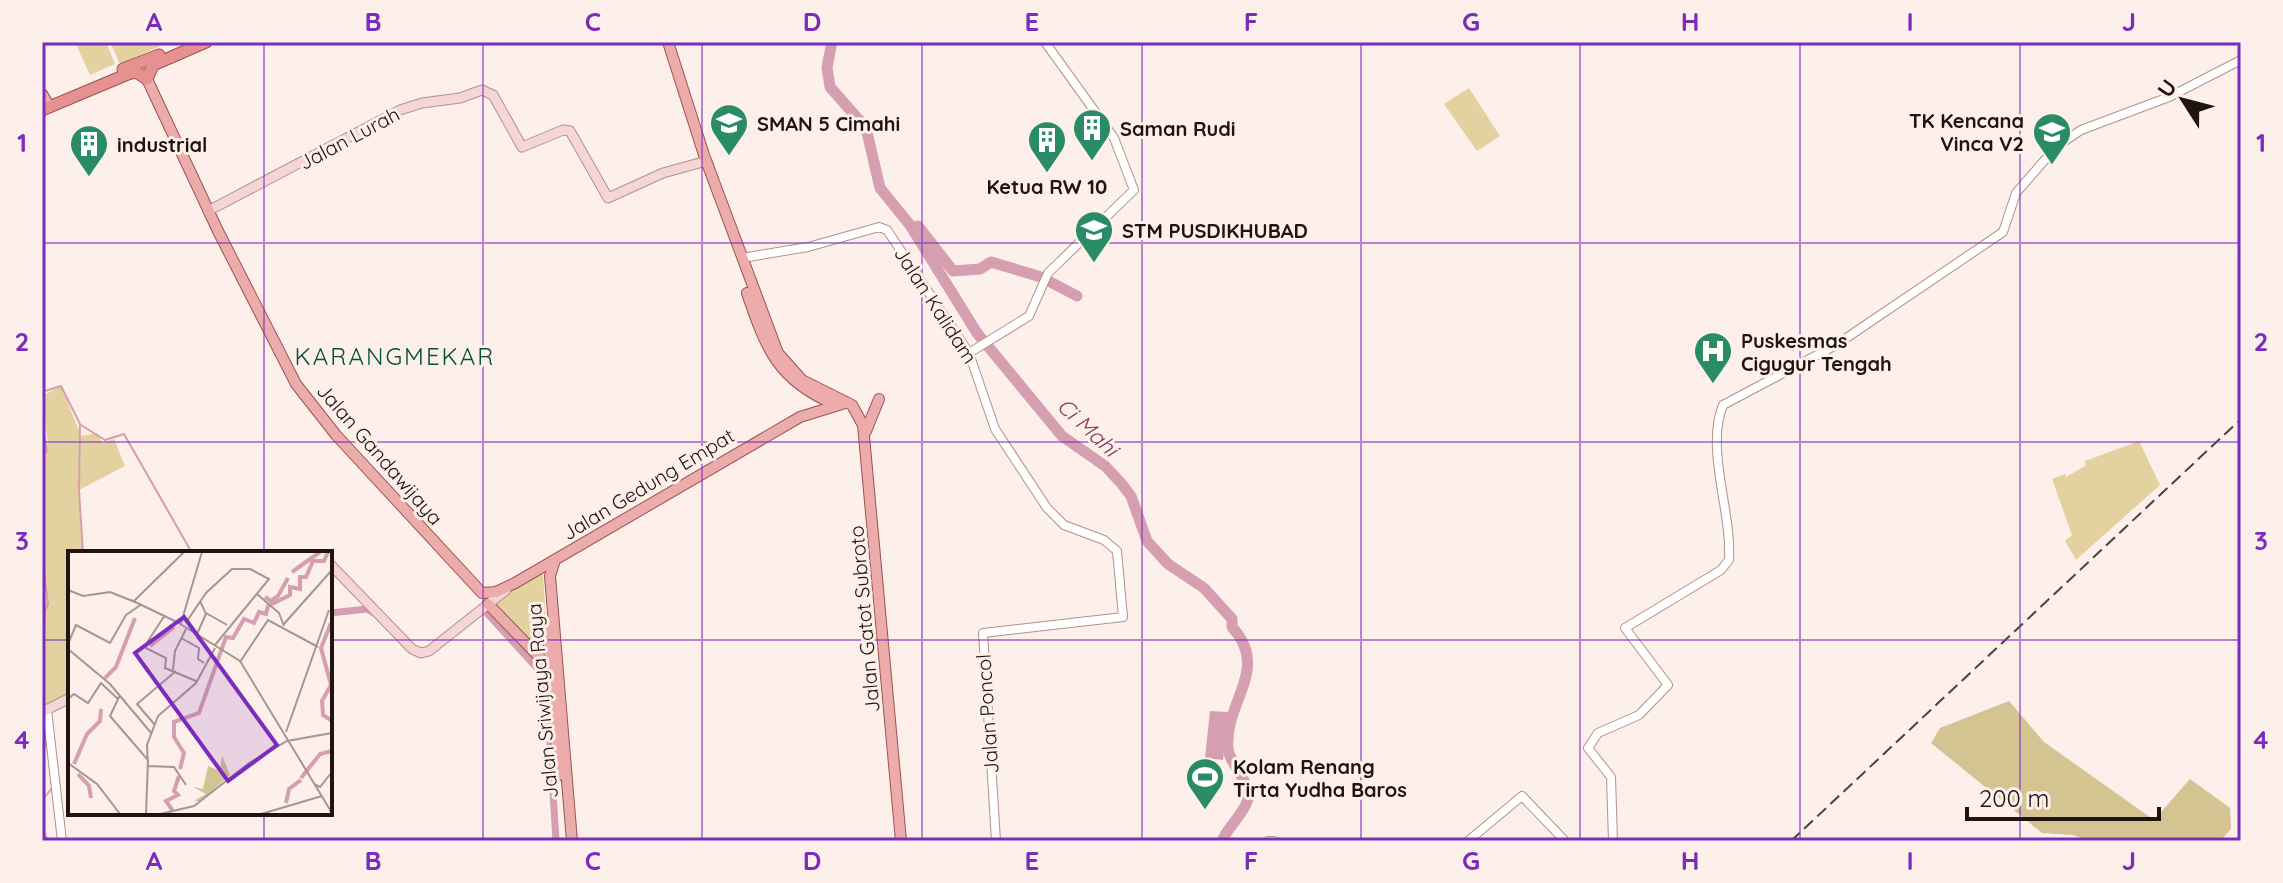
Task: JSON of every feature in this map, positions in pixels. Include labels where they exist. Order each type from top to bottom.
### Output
[{"type":"highway","points":[[45,103],[189,42]]},
{"type":"highway","points":[[45,103],[132,72],[147,79],[156,63],[206,42]]},
{"type":"main road","points":[[668,42],[704,159],[754,300],[778,353],[810,388],[840,404]]},
{"type":"main road","name":"Jalan Gandawijaya","points":[[147,79],[208,211],[289,372],[320,417],[477,591],[491,594],[515,583]]},
{"type":"main road","name":"Jalan Lurah","points":[[208,211],[400,110],[422,103],[460,98],[482,90],[493,95],[522,147],[563,130],[570,131],[608,198],[663,173],[704,159]]},
{"type":"main road","points":[[800,417],[808,406],[810,388]]},
{"type":"main road","points":[[866,437],[879,399]]},
{"type":"main road","name":"Jalan Gedung Empat","points":[[515,583],[800,417],[840,404]]},
{"type":"main road","name":"Jalan Gatot Subroto","points":[[840,404],[857,410],[866,437],[901,841]]},
{"type":"main road","name":"Jalan Sriwijaya Raya","points":[[555,560],[550,576],[572,841]]},
{"type":"main road","points":[[332,566],[412,649],[423,653],[515,583]]},
{"type":"main road","name":"Jalan Sriwijaya Raya","points":[[530,574],[540,578],[544,585],[565,841]]},
{"type":"main road","points":[[488,604],[551,669]]},
{"type":"main road","points":[[44,711],[68,699]]},
{"type":"street","points":[[969,353],[1029,316],[1046,277],[1134,190],[1114,138],[1045,42]]},
{"type":"street","points":[[1613,841],[1611,777],[1588,748],[1598,733],[1639,715],[1668,685],[1625,628],[1727,566],[1731,540],[1718,449],[1719,417],[1727,401],[1836,345],[2003,232],[2016,193],[2056,147],[2081,130],[2169,97],[2241,60]]},
{"type":"street","name":"Jalan Kalidam","points":[[739,254],[808,247],[882,228],[902,250],[969,353],[995,429],[1047,508],[1064,525],[1100,538],[1117,551],[1123,617]]},
{"type":"street","name":"Jalan Poncol","points":[[996,841],[983,633],[1123,617]]},
{"type":"street","points":[[44,711],[62,841]]},
{"type":"street","points":[[1468,841],[1522,796],[1565,841]]},
{"type":"street","points":[[1268,841],[1274,841]]},
{"type":"shaded area","points":[[75,42],[106,42],[115,64],[90,75]]},
{"type":"shaded area","points":[[110,42],[169,42],[120,64]]},
{"type":"shaded area","points":[[1469,88],[1500,136],[1477,151],[1444,104]]},
{"type":"shaded area","points":[[61,386],[81,436],[98,433],[102,443],[114,439],[125,466],[79,490],[83,551],[68,551],[68,693],[42,707],[42,449],[48,444],[42,396]]},
{"type":"shaded area","points":[[2139,441],[2160,485],[2076,560],[2065,541],[2072,535],[2052,479],[2065,474],[2066,477],[2085,466],[2085,461]]},
{"type":"shaded area","points":[[543,573],[548,659],[494,601]]},
{"type":"shaded area","points":[[2009,701],[2044,742],[2154,820],[2190,779],[2230,808],[2231,829],[2220,841],[2090,841],[2073,835],[2042,833],[1931,743],[1940,728]]},
{"type":"shaded area","points":[[1210,711],[1228,712],[1223,760],[1205,758]]},
{"type":"waterway","name":"Ci Mahi","points":[[832,42],[827,67],[830,87],[866,128],[880,188],[910,225],[977,333],[1062,436],[1105,466],[1121,483],[1131,496],[1147,541],[1168,564],[1204,588],[1232,619],[1232,627],[1243,642],[1247,672],[1232,716],[1228,748],[1247,787],[1248,799],[1222,841]]},
{"type":"waterway","points":[[918,226],[953,271],[980,269],[991,262],[1041,277],[1077,296]]},
{"type":"waterway","points":[[42,392],[61,386],[80,424],[79,490],[83,551]]},
{"type":"waterway","points":[[42,424],[47,451],[42,456]]},
{"type":"waterway","points":[[81,425],[105,440],[124,434],[191,551]]},
{"type":"waterway","points":[[42,556],[48,604],[42,660]]},
{"type":"waterway","points":[[332,613],[367,609],[374,613]]},
{"type":"waterway","points":[[485,611],[546,678],[556,841]]},
{"type":"waterway","points":[[42,730],[48,751]]},
{"type":"waterway","points":[[42,817],[44,798],[52,788],[51,781]]},
{"type":"waterway","points":[[42,828],[48,841]]},
{"type":"railway","points":[[1791,841],[2241,419]]},
{"type":"place","name":"SMAN 5 Cimahi","points":[[729,157]]},
{"type":"place","name":"Saman Rudi","points":[[1092,162]]},
{"type":"place","name":"TK Kencana Vinca V2","points":[[2052,166]]},
{"type":"place","name":"Ketua RW 10","points":[[1047,174]]},
{"type":"place","name":"industrial","points":[[89,178]]},
{"type":"place","name":"STM PUSDIKHUBAD","points":[[1094,264]]},
{"type":"place","name":"Puskesmas Cigugur Tengah","points":[[1713,385]]},
{"type":"place","name":"Kolam Renang Tirta Yudha Baros","points":[[1205,811]]},
{"type":"district","name":"KARANGMEKAR","points":[[395,356]]}]
